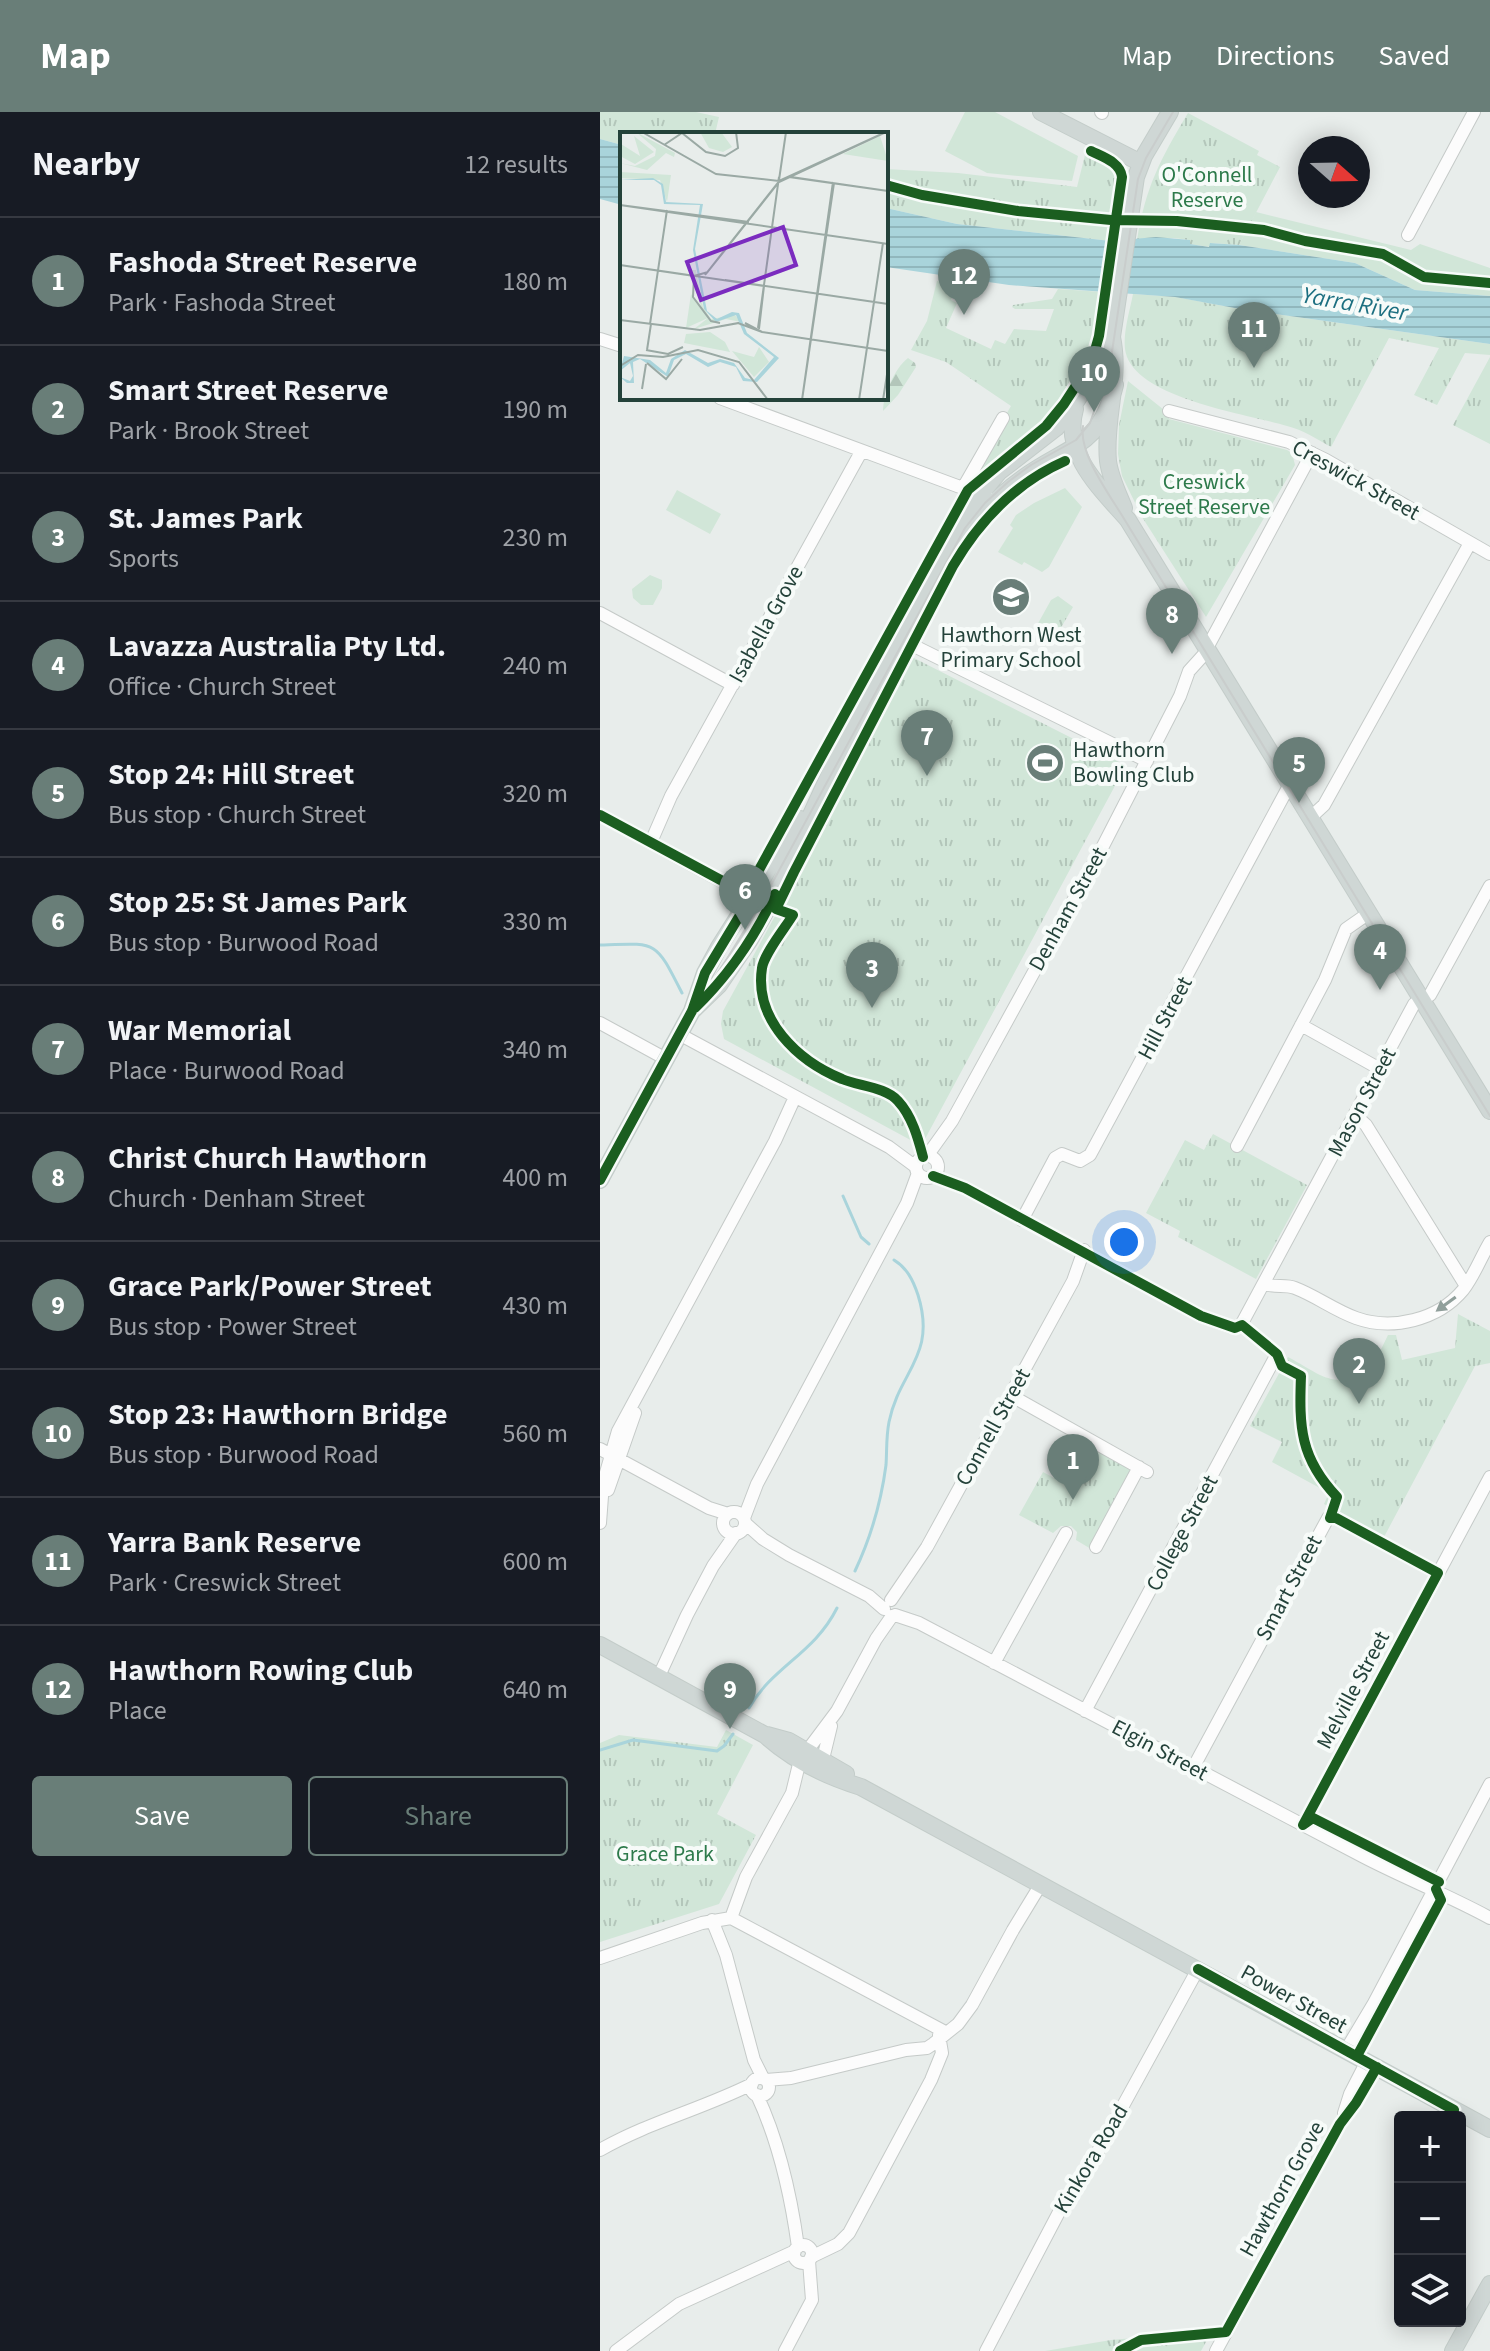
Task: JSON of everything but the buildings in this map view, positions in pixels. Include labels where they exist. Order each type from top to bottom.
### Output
[{"type":"main road","points":[[1041,112],[1141,163]]},
{"type":"main road","points":[[1128,520],[1108,461],[1115,385],[1112,337],[1132,196],[1141,163],[1170,112]]},
{"type":"main road","points":[[1112,337],[1072,418],[1075,448],[1096,482],[1128,520],[1490,1111]]},
{"type":"main road","points":[[979,494],[1043,465],[1090,437],[1104,418],[1115,385]]},
{"type":"main road","points":[[692,1011],[719,985],[770,904],[833,767],[947,554],[961,522],[979,494],[999,472],[1053,431],[1082,393]]},
{"type":"main road","points":[[600,1180],[692,1011],[705,973],[833,767]]},
{"type":"main road","name":"Power Street","points":[[600,1645],[765,1735],[789,1741],[820,1764],[842,1770],[861,1787],[1490,2129]]},
{"type":"main road","points":[[1453,2351],[1490,2284]]},
{"type":"street","points":[[1408,235],[1474,112]]},
{"type":"street","points":[[600,339],[620,345]]},
{"type":"street","points":[[725,400],[979,494],[1003,418]]},
{"type":"street","name":"Creswick Street","points":[[1169,411],[1289,442],[1490,554]]},
{"type":"street","name":"Isabella Grove","points":[[647,840],[861,452]]},
{"type":"street","name":"Denham Street","points":[[656,1675],[1180,696],[1201,667],[1312,453]]},
{"type":"street","points":[[1311,817],[1324,805],[1470,543]]},
{"type":"street","points":[[600,613],[733,685]]},
{"type":"street","points":[[900,639],[1147,761]]},
{"type":"street","name":"Hill Street","points":[[1022,1220],[1055,1158],[1062,1154],[1080,1161],[1090,1155],[1290,784]]},
{"type":"street","points":[[600,815],[770,904]]},
{"type":"street","name":"Mason Street","points":[[1088,1253],[1207,1319],[1235,1328],[1242,1325],[1414,1004],[1430,995],[1490,886]]},
{"type":"street","points":[[1237,1146],[1330,969],[1346,929],[1369,913]]},
{"type":"street","points":[[600,1023],[666,1059]]},
{"type":"street","points":[[1301,1025],[1380,1069]]},
{"type":"street","points":[[679,1034],[1088,1253]]},
{"type":"street","points":[[600,1523],[603,1483],[610,1454],[799,1099]]},
{"type":"street","points":[[1355,1115],[1366,1125],[1466,1286]]},
{"type":"street","points":[[1265,1284],[1278,1288],[1292,1287],[1356,1318],[1387,1324],[1411,1321],[1432,1314],[1450,1302],[1466,1286],[1490,1242]]},
{"type":"street","name":"Connell Street","points":[[820,1764],[837,1711],[1088,1253]]},
{"type":"street","name":"College Street","points":[[1085,1711],[1277,1354]]},
{"type":"street","points":[[1010,1395],[1143,1470],[1096,1547]]},
{"type":"street","name":"Elgin Street","points":[[610,1454],[1193,1768],[1490,1918]]},
{"type":"street","name":"Melville Street","points":[[1303,1825],[1490,1477]]},
{"type":"street","name":"Smart Street","points":[[1193,1768],[1328,1518],[1336,1518],[1438,1573]]},
{"type":"street","points":[[994,1663],[1066,1533]]},
{"type":"street","name":"Connell Street","points":[[804,1755],[837,1711]]},
{"type":"street","points":[[792,1793],[804,1755]]},
{"type":"street","points":[[785,2351],[810,2306],[812,2289],[726,1955],[721,1919],[792,1793],[805,1775],[820,1764]]},
{"type":"street","name":"Hawthorn Grove","points":[[1216,2351],[1340,2124],[1356,2103],[1361,2058],[1374,2003],[1490,1784]]},
{"type":"street","points":[[600,2150],[663,2119],[730,2095],[906,2050],[925,2040],[943,2038],[972,2005],[1038,1882]]},
{"type":"street","points":[[600,1958],[650,1939],[721,1919],[943,2038],[948,2058],[931,2080],[849,2233],[834,2246],[765,2266],[701,2292],[679,2304],[616,2351]]},
{"type":"street","name":"Kinkora Road","points":[[986,2351],[1059,2212],[1091,2164],[1198,1969]]},
{"type":"green space","points":[[600,112],[696,112],[719,117],[715,132],[620,132],[620,144],[600,139]]},
{"type":"green space","points":[[965,112],[995,112],[1078,156],[1072,181],[987,173],[945,151]]},
{"type":"green space","name":"O'Connell Reserve","points":[[1188,113],[1259,151],[1257,155],[1280,167],[1239,245],[1211,243],[1210,247],[1174,238],[1137,240],[1155,174]]},
{"type":"green space","points":[[1086,151],[1116,167],[1121,176],[1111,241],[957,224],[888,208],[888,169],[958,173],[1077,187]]},
{"type":"green space","points":[[1256,212],[1411,250],[1420,244],[1490,268],[1490,296],[1415,290],[1355,263],[1239,245]]},
{"type":"green space","points":[[937,281],[957,284],[951,300],[957,303],[946,328],[991,349],[995,340],[1005,344],[1014,329],[1046,331],[1054,309],[1015,309],[1013,305],[1052,299],[1058,289],[1103,292],[1091,350],[1066,400],[1038,430],[974,481],[968,479],[1011,406],[946,362],[911,350],[927,321]]},
{"type":"green space","points":[[1133,294],[1176,297],[1490,344],[1490,355],[1465,353],[1437,405],[1414,395],[1439,348],[1389,338],[1331,447],[1293,428],[1194,401],[1147,380],[1132,366],[1125,349]]},
{"type":"green space","points":[[1490,357],[1490,444],[1453,425]]},
{"type":"green space","points":[[908,358],[916,367],[898,395],[883,411],[890,383]]},
{"type":"green space","name":"Creswick Street Reserve","points":[[1128,381],[1169,414],[1169,419],[1292,453],[1295,465],[1206,617],[1142,517],[1122,476],[1118,454],[1119,425]]},
{"type":"green space","points":[[1065,488],[1082,507],[1049,567],[1042,572],[998,552],[1013,528],[1010,525],[1016,515]]},
{"type":"green space","points":[[677,490],[721,514],[710,534],[666,510]]},
{"type":"green space","points":[[650,575],[662,580],[662,588],[653,605],[641,605],[633,598],[632,589]]},
{"type":"green space","points":[[1058,596],[1073,607],[1059,631],[1047,632],[1036,627],[1051,600]]},
{"type":"green space","points":[[912,657],[1123,764],[1124,769],[925,1139],[916,1143],[724,1039],[721,1024],[723,1011],[780,907],[905,659]]},
{"type":"green space","points":[[1213,1134],[1307,1185],[1256,1279],[1178,1237],[1180,1231],[1146,1213],[1185,1140],[1204,1150]]},
{"type":"green space","points":[[1458,1314],[1490,1331],[1490,1363],[1475,1366],[1384,1537],[1324,1504],[1329,1493],[1272,1462],[1282,1442],[1250,1426],[1288,1357],[1326,1378],[1355,1378],[1369,1374],[1388,1335],[1396,1335],[1402,1360],[1455,1348]]},
{"type":"green space","points":[[1088,1443],[1135,1469],[1091,1549],[1076,1540],[1077,1532],[1071,1526],[1061,1526],[1053,1533],[1019,1515],[1043,1472],[1065,1484]]},
{"type":"green space","name":"Grace Park","points":[[726,1730],[753,1745],[717,1814],[756,1835],[719,1904],[600,1942],[600,1743],[619,1735],[717,1747]]},
{"type":"green space","points":[[1212,2331],[1201,2351],[1045,2351],[1111,2340]]},
{"type":"water","points":[[600,139],[620,144],[620,204],[600,199]]},
{"type":"water","name":"Yarra River","points":[[888,208],[957,224],[1111,241],[1156,237],[1190,240],[1190,244],[1209,247],[1210,243],[1239,245],[1355,263],[1415,290],[1490,296],[1490,344],[1175,297],[1009,285],[888,267]]},
{"type":"waterway","points":[[600,945],[633,944],[653,948],[666,963],[682,993]]},
{"type":"waterway","points":[[843,1196],[861,1237],[869,1244]]},
{"type":"waterway","points":[[855,1571],[871,1533],[878,1506],[894,1404],[920,1349],[923,1333],[923,1316],[912,1279],[894,1260]]},
{"type":"waterway","points":[[749,1708],[770,1681],[817,1637],[837,1608]]},
{"type":"waterway","points":[[600,1750],[633,1740],[717,1751],[733,1734]]},
{"type":"tram line","points":[[600,1185],[692,1016],[763,900],[965,528],[985,503],[1008,482],[1076,440],[1090,423],[1110,365],[1138,179],[1146,158],[1173,112]]},
{"type":"tram line","points":[[1083,426],[1086,449],[1105,488],[1490,1116]]},
{"type":"cycle path","points":[[600,815],[741,891],[748,881],[754,879],[968,490],[1046,426],[1092,361],[1099,336],[1122,177],[1114,164],[1091,151]]},
{"type":"cycle path","points":[[888,186],[922,195],[1018,211],[1264,230],[1305,241],[1383,254],[1424,277],[1490,283]]},
{"type":"cycle path","points":[[923,1157],[911,1120],[893,1096],[826,1071],[795,1050],[782,1036],[765,1005],[761,987],[762,968],[793,915],[776,909],[953,566],[975,533],[1000,504],[1030,480],[1065,461]]},
{"type":"cycle path","points":[[600,1180],[692,1011],[705,973],[760,882]]},
{"type":"cycle path","points":[[695,1008],[740,955],[775,894]]},
{"type":"cycle path","points":[[933,1176],[965,1188],[1201,1316],[1235,1328],[1242,1325],[1277,1354],[1282,1366],[1301,1376],[1304,1441],[1315,1469],[1337,1497],[1330,1518],[1336,1518],[1438,1573],[1303,1825]]},
{"type":"cycle path","points":[[1303,1825],[1313,1818],[1439,1882]]},
{"type":"cycle path","points":[[1357,2056],[1441,1900],[1436,1889]]},
{"type":"cycle path","points":[[1198,1969],[1454,2110]]},
{"type":"cycle path","points":[[1120,2351],[1141,2340],[1226,2332],[1340,2124],[1377,2067]]},
{"type":"place","name":"Hawthorn Rowing Club","points":[[964,315]]},
{"type":"place","name":"Yarra Bank Reserve","points":[[1254,368]]},
{"type":"place","name":"Stop 23: Hawthorn Bridge","points":[[1094,412]]},
{"type":"place","name":"Hawthorn West Primary School","points":[[1011,597]]},
{"type":"place","name":"Christ Church Hawthorn","points":[[1172,654]]},
{"type":"place","name":"Hawthorn Bowling Club","points":[[1045,763]]},
{"type":"place","name":"War Memorial","points":[[927,776]]},
{"type":"place","name":"Stop 24: Hill Street","points":[[1299,803]]},
{"type":"place","name":"Stop 25: St James Park","points":[[745,930]]},
{"type":"place","name":"Lavazza Australia Pty Ltd.","points":[[1380,990]]},
{"type":"place","name":"St. James Park","points":[[872,1008]]},
{"type":"place","name":"Smart Street Reserve","points":[[1359,1404]]},
{"type":"place","name":"Fashoda Street Reserve","points":[[1073,1500]]},
{"type":"place","name":"Grace Park/Power Street","points":[[730,1729]]}]
